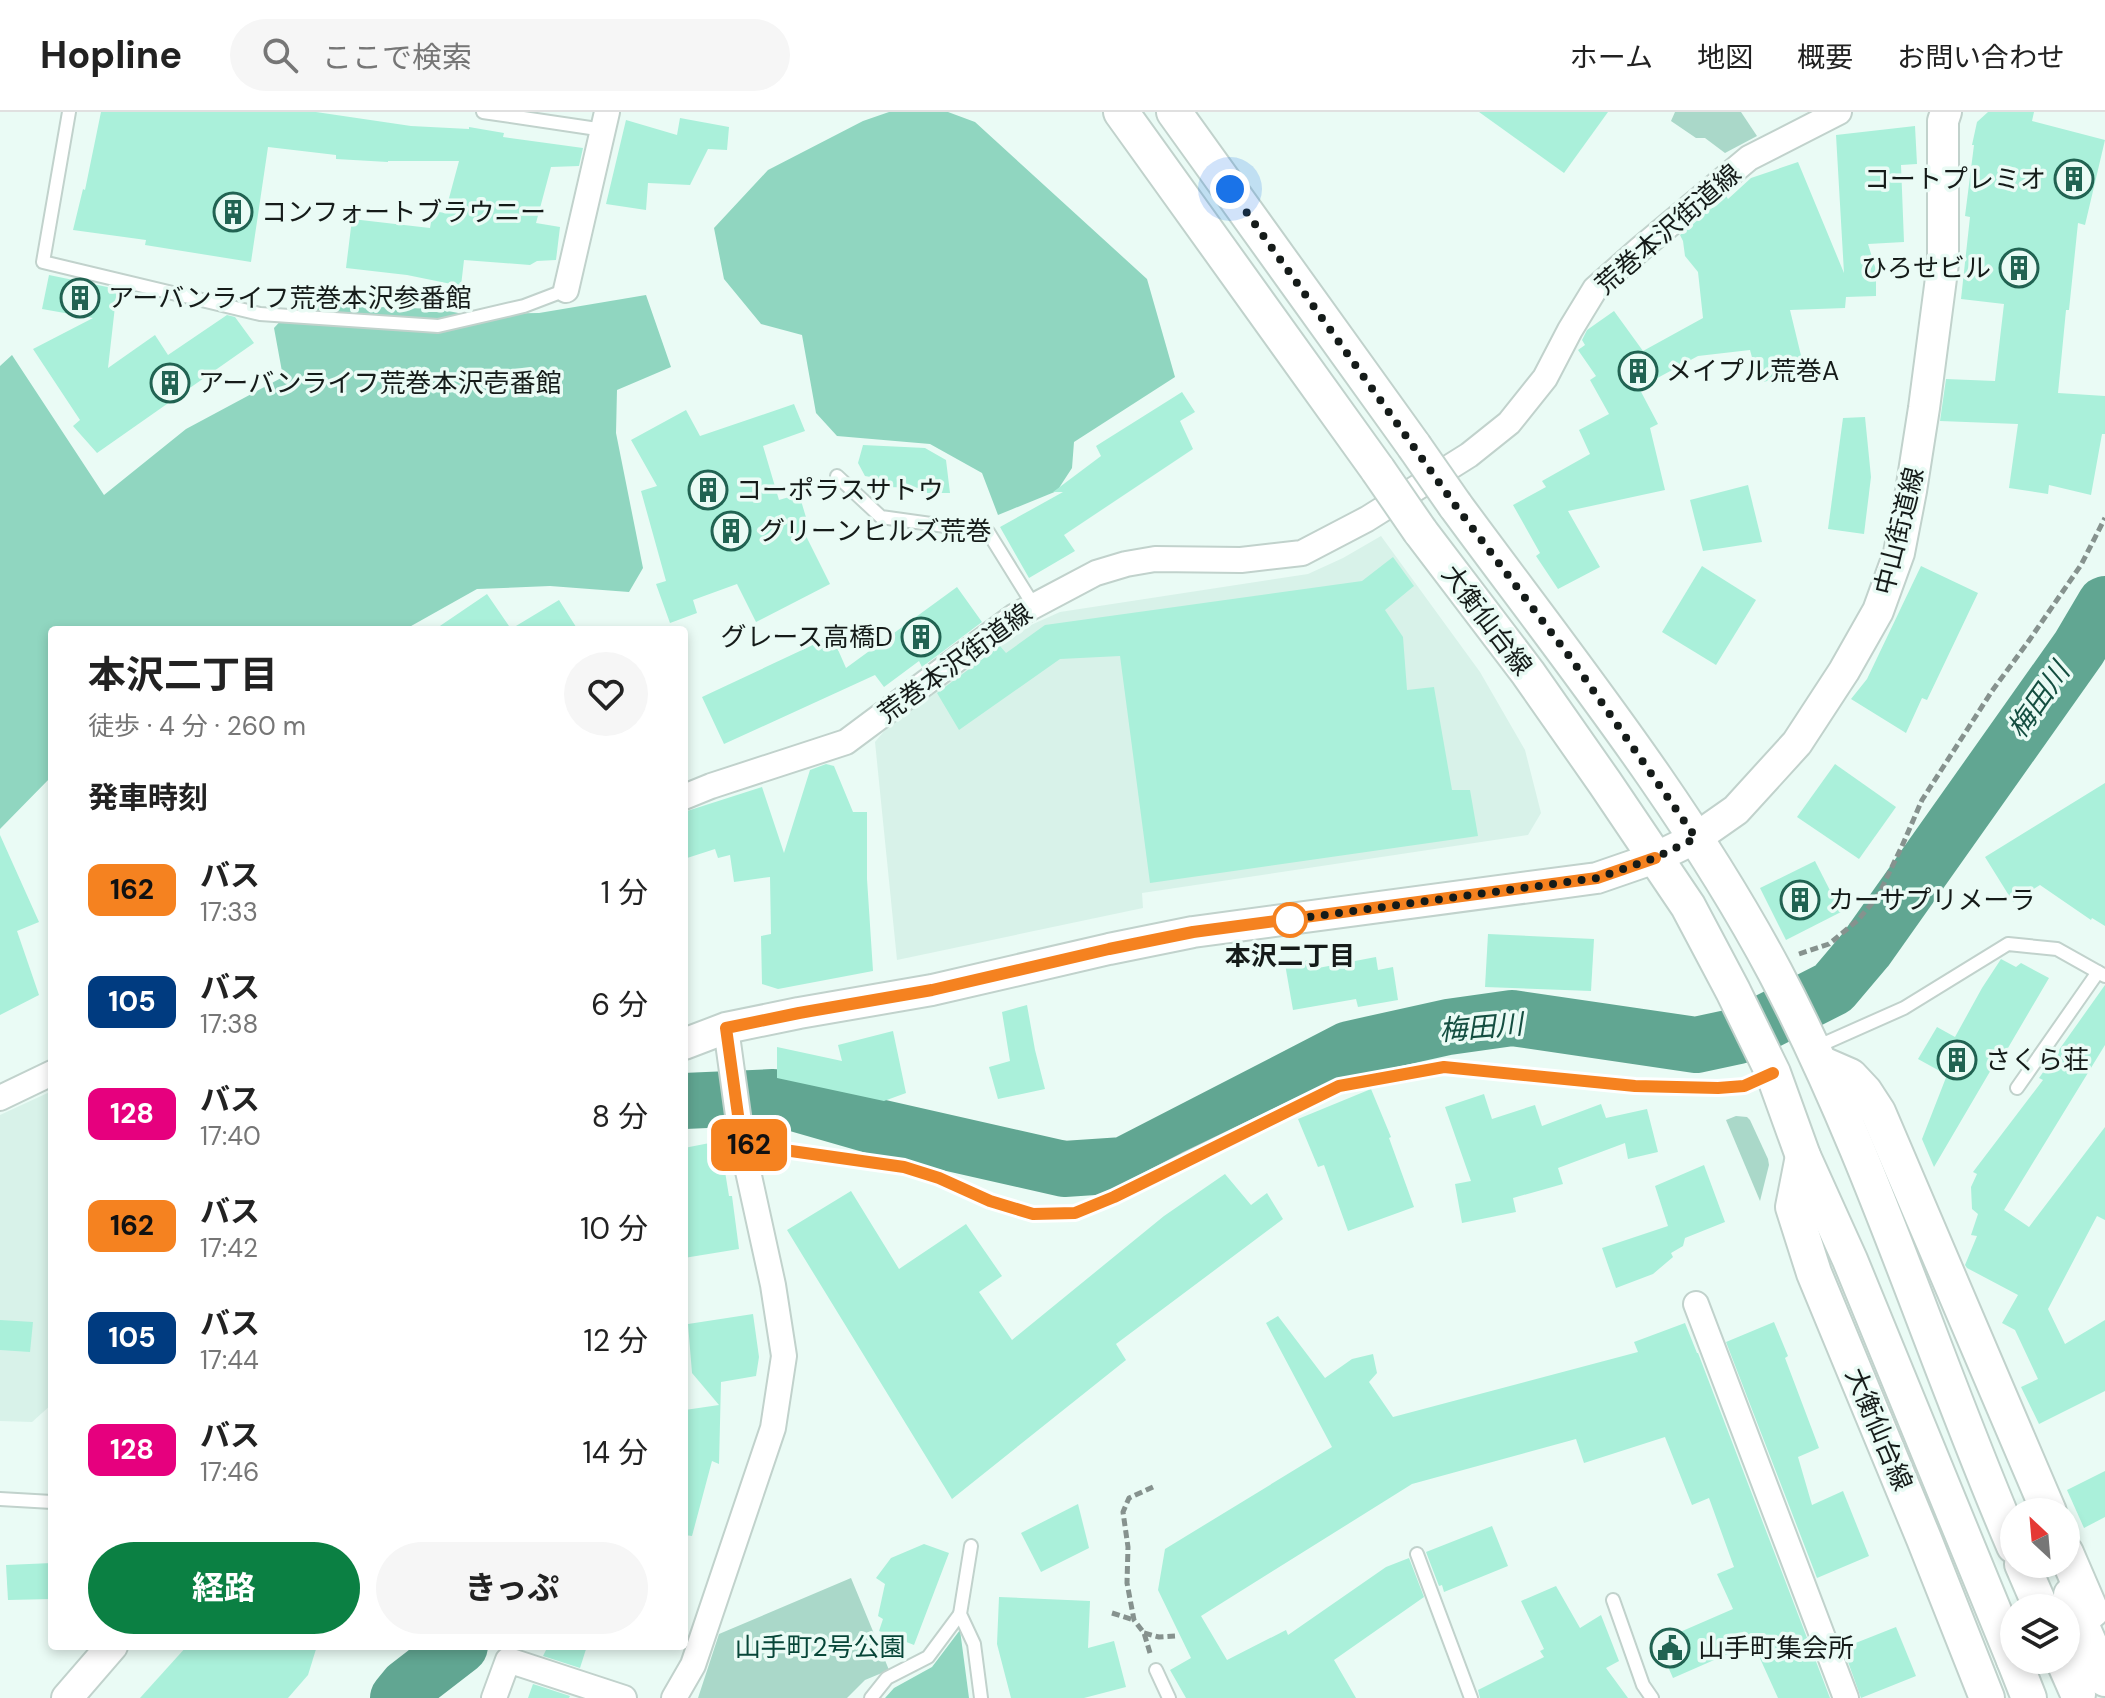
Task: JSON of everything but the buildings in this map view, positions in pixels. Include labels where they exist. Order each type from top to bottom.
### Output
[{"type":"main road","name":"大衡仙台線","points":[[1121,112],[1420,531],[1528,673],[1688,906],[1768,1064],[1803,1156],[1850,1260],[2000,1626]]},
{"type":"main road","name":"大衡仙台線","points":[[1174,112],[1455,505],[1572,660],[1696,838],[1744,915],[1786,965],[1812,1048],[2000,1511]]},
{"type":"main road","points":[[1812,1048],[1850,1076],[1878,1112],[2043,1498]]},
{"type":"main road","name":"大衡仙台線","points":[[1803,1156],[1793,1207],[1814,1273],[1987,1698]]},
{"type":"main road","points":[[2080,1570],[2094,1586],[2105,1645]]},
{"type":"main road","points":[[2092,1686],[2071,1595],[2094,1586]]},
{"type":"main road","name":"大衡仙台線","points":[[2020,1674],[2029,1698]]},
{"type":"street","name":"荒巻本沢街道線","points":[[688,795],[846,742],[1015,616],[1096,573],[1155,559],[1241,560],[1302,553],[1367,519],[1469,455],[1509,423],[1545,378],[1595,289],[1749,158],[1839,112]]},
{"type":"street","name":"中山街道線","points":[[688,1042],[726,1028],[932,990],[1193,932],[1597,878],[1655,858],[1696,838],[1736,810],[1797,743],[1844,671],[1878,611],[1899,553],[1924,408],[1943,263],[1943,121],[1946,112]]},
{"type":"street","points":[[566,290],[606,121]]},
{"type":"street","points":[[674,1698],[693,1665],[773,1428],[784,1356],[773,1285],[742,1143],[726,1028]]},
{"type":"street","points":[[0,1098],[48,1075]]},
{"type":"street","points":[[1696,1304],[1846,1698]]},
{"type":"street","points":[[67,1698],[109,1650]]},
{"type":"street","points":[[494,1698],[508,1660],[624,1698]]},
{"type":"lane","points":[[69,112],[43,262],[260,314],[438,326],[524,306],[566,290]]},
{"type":"lane","points":[[483,112],[606,121]]},
{"type":"lane","points":[[837,476],[881,517],[988,532],[1034,606]]},
{"type":"lane","points":[[1812,1048],[1904,1008],[2008,944],[2057,949],[2101,974],[2017,1088]]},
{"type":"lane","points":[[742,1143],[904,1167],[939,1178],[990,1201],[1033,1214],[1075,1213],[1114,1197],[1339,1086],[1444,1067],[1635,1086],[1718,1088],[1744,1086],[1768,1064]]},
{"type":"lane","points":[[0,1499],[48,1502]]},
{"type":"lane","points":[[871,1698],[887,1678],[928,1657],[960,1614],[971,1546]]},
{"type":"lane","points":[[1417,1554],[1471,1698]]},
{"type":"lane","points":[[1613,1600],[1643,1685],[1652,1698]]},
{"type":"lane","points":[[960,1614],[974,1644],[981,1698]]},
{"type":"lane","points":[[1156,1670],[1169,1698]]},
{"type":"path","points":[[1786,965],[1829,944],[1858,920],[1878,896],[1922,800],[1992,691],[2081,565],[2105,518]]},
{"type":"path","points":[[1153,1487],[1129,1498],[1123,1512],[1128,1547],[1127,1583],[1134,1620],[1144,1633],[1156,1670]]},
{"type":"path","points":[[1112,1613],[1134,1620]]},
{"type":"path","points":[[1144,1633],[1159,1637],[1175,1636]]},
{"type":"shaded area","points":[[1381,536],[1480,672],[1525,750],[1541,813],[1528,835],[1142,893],[1143,908],[897,960],[875,742],[891,723],[1031,625],[1060,612],[1308,574]]},
{"type":"shaded area","points":[[48,1093],[48,1408],[32,1422],[0,1421],[0,1115]]},
{"type":"green space","points":[[889,112],[948,112],[975,122],[1147,279],[1175,377],[1074,442],[1072,468],[1057,491],[998,515],[982,473],[930,444],[837,436],[816,413],[802,335],[761,324],[724,279],[714,228],[768,170],[863,121]]},
{"type":"green space","points":[[1675,112],[1741,112],[1757,136],[1725,153],[1705,138],[1696,138],[1671,121]]},
{"type":"green space","points":[[646,295],[671,367],[617,390],[616,433],[643,568],[629,592],[550,586],[477,589],[411,626],[48,626],[48,780],[0,829],[0,366],[12,355],[104,495],[186,429],[283,377],[274,328],[296,304],[437,309],[464,314],[539,313]]},
{"type":"green space","points":[[1736,1116],[1750,1120],[1768,1159],[1760,1201],[1726,1120]]},
{"type":"green space","name":"山手町2号公園","points":[[851,1578],[889,1670],[865,1680],[847,1698],[698,1698],[719,1634]]},
{"type":"green space","points":[[960,1630],[969,1698],[885,1698],[894,1688],[932,1667]]},
{"type":"waterway","name":"梅田川","points":[[688,1101],[773,1097],[874,1126],[1064,1169],[1124,1165],[1349,1049],[1448,1027],[1512,1018],[1696,1045],[1738,1036],[1833,988],[1866,949],[2079,648],[2105,604]]},
{"type":"waterway","name":"梅田川","points":[[398,1698],[407,1687],[455,1650]]},
{"type":"bus line","name":"162","points":[[1655,858],[1597,878],[1193,932],[932,990],[726,1028],[742,1144],[904,1167],[939,1178],[990,1201],[1033,1214],[1075,1213],[1114,1197],[1339,1086],[1444,1067],[1635,1086],[1718,1088],[1744,1086],[1773,1073]]},
{"type":"place","name":"コートプレミオ","points":[[2074,179]]},
{"type":"place","name":"コンフォートブラウニー","points":[[233,212]]},
{"type":"place","name":"ひろせビル","points":[[2019,268]]},
{"type":"place","name":"アーバンライフ荒巻本沢参番館","points":[[80,298]]},
{"type":"place","name":"メイプル荒巻A","points":[[1638,371]]},
{"type":"place","name":"アーバンライフ荒巻本沢壱番館","points":[[170,383]]},
{"type":"place","name":"コーポラスサトウ","points":[[708,490]]},
{"type":"place","name":"グリーンヒルズ荒巻","points":[[731,531]]},
{"type":"place","name":"グレース高橋D","points":[[921,637]]},
{"type":"place","name":"カーサプリメーラ","points":[[1800,900]]},
{"type":"place","name":"本沢二丁目","points":[[1290,920]]},
{"type":"place","name":"さくら荘","points":[[1957,1060]]},
{"type":"place","name":"山手町集会所","points":[[1670,1648]]},
{"type":"route","points":[[1230,189],[1455,505],[1572,660],[1696,838],[1655,858],[1597,878],[1287,920],[1290,920]]}]
